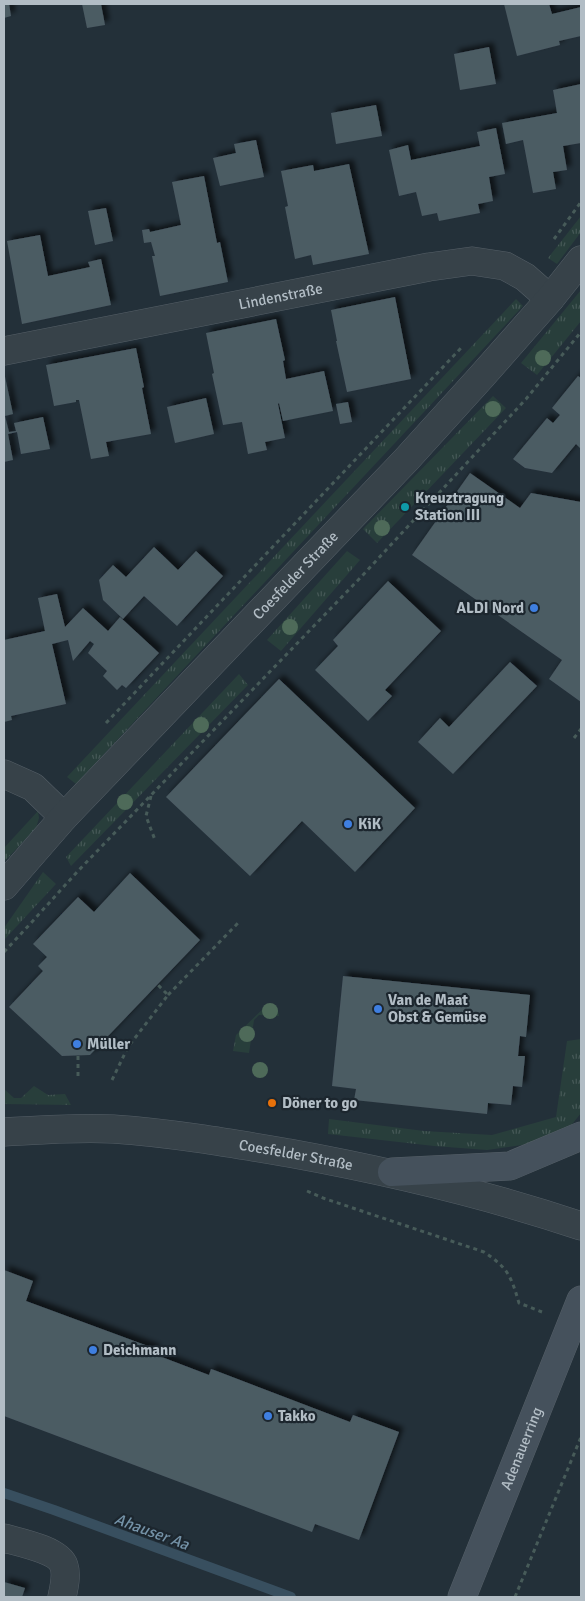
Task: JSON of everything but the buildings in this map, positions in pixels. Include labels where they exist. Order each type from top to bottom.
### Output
[{"type":"main road","points":[[392,1172],[510,1166],[581,1136]]},
{"type":"main road","name":"Adenauerring","points":[[462,1597],[577,1312]]},
{"type":"street","name":"Lindenstraße","points":[[4,350],[472,260],[505,266],[525,277],[550,299]]},
{"type":"street","name":"Coesfelder Straße","points":[[4,886],[64,817],[406,460],[550,299],[581,260]]},
{"type":"street","points":[[4,774],[33,787],[64,817]]},
{"type":"street","name":"Coesfelder Straße","points":[[4,1132],[102,1129],[194,1137],[392,1172],[525,1207],[581,1226]]},
{"type":"street","points":[[4,1538],[26,1544],[59,1558],[64,1565],[65,1576],[62,1597]]},
{"type":"path","points":[[525,277],[581,202]]},
{"type":"path","points":[[4,952],[77,872],[362,576],[526,399],[581,332]]},
{"type":"path","points":[[102,728],[466,342]]},
{"type":"path","points":[[574,738],[581,729]]},
{"type":"path","points":[[151,795],[146,816],[155,840]]},
{"type":"path","points":[[112,1080],[128,1047],[168,995],[239,922]]},
{"type":"path","points":[[158,984],[168,995]]},
{"type":"path","points":[[78,1056],[78,1079]]},
{"type":"path","points":[[306,1190],[323,1198],[484,1252],[498,1261],[512,1279],[519,1303],[577,1312]]},
{"type":"path","points":[[515,1597],[581,1437]]},
{"type":"green space","points":[[581,216],[581,232],[557,264],[548,258]]},
{"type":"green space","points":[[581,290],[581,321],[537,375],[521,363]]},
{"type":"green space","points":[[516,299],[523,306],[76,784],[67,777]]},
{"type":"green space","points":[[493,396],[506,408],[377,543],[363,529]]},
{"type":"green space","points":[[347,551],[360,560],[281,651],[267,640]]},
{"type":"green space","points":[[239,674],[248,685],[71,866],[66,857]]},
{"type":"green space","points":[[38,811],[39,818],[36,828],[4,862],[4,848]]},
{"type":"green space","points":[[43,872],[56,884],[4,940],[4,928]]},
{"type":"green space","points":[[266,1006],[277,1007],[279,1016],[259,1015],[254,1020],[249,1053],[233,1051],[236,1035]]},
{"type":"green space","points":[[581,1039],[581,1113],[569,1128],[529,1144],[487,1150],[328,1134],[329,1119],[424,1131],[492,1135],[556,1117],[567,1041]]},
{"type":"green space","points":[[34,1086],[48,1095],[65,1094],[71,1105],[4,1104],[4,1089],[14,1098],[21,1098]]},
{"type":"waterway","name":"Ahauser Aa","points":[[4,1493],[291,1597]]},
{"type":"place","name":"Kreuztragung Station III","points":[[405,507]]},
{"type":"place","name":"ALDI Nord","points":[[534,608]]},
{"type":"place","name":"KiK","points":[[348,824]]},
{"type":"place","name":"Van de Maat Obst & Gemüse","points":[[378,1009]]},
{"type":"place","name":"Müller","points":[[77,1044]]},
{"type":"place","name":"Döner to go","points":[[272,1103]]},
{"type":"place","name":"Deichmann","points":[[93,1350]]},
{"type":"place","name":"Takko","points":[[268,1416]]}]
